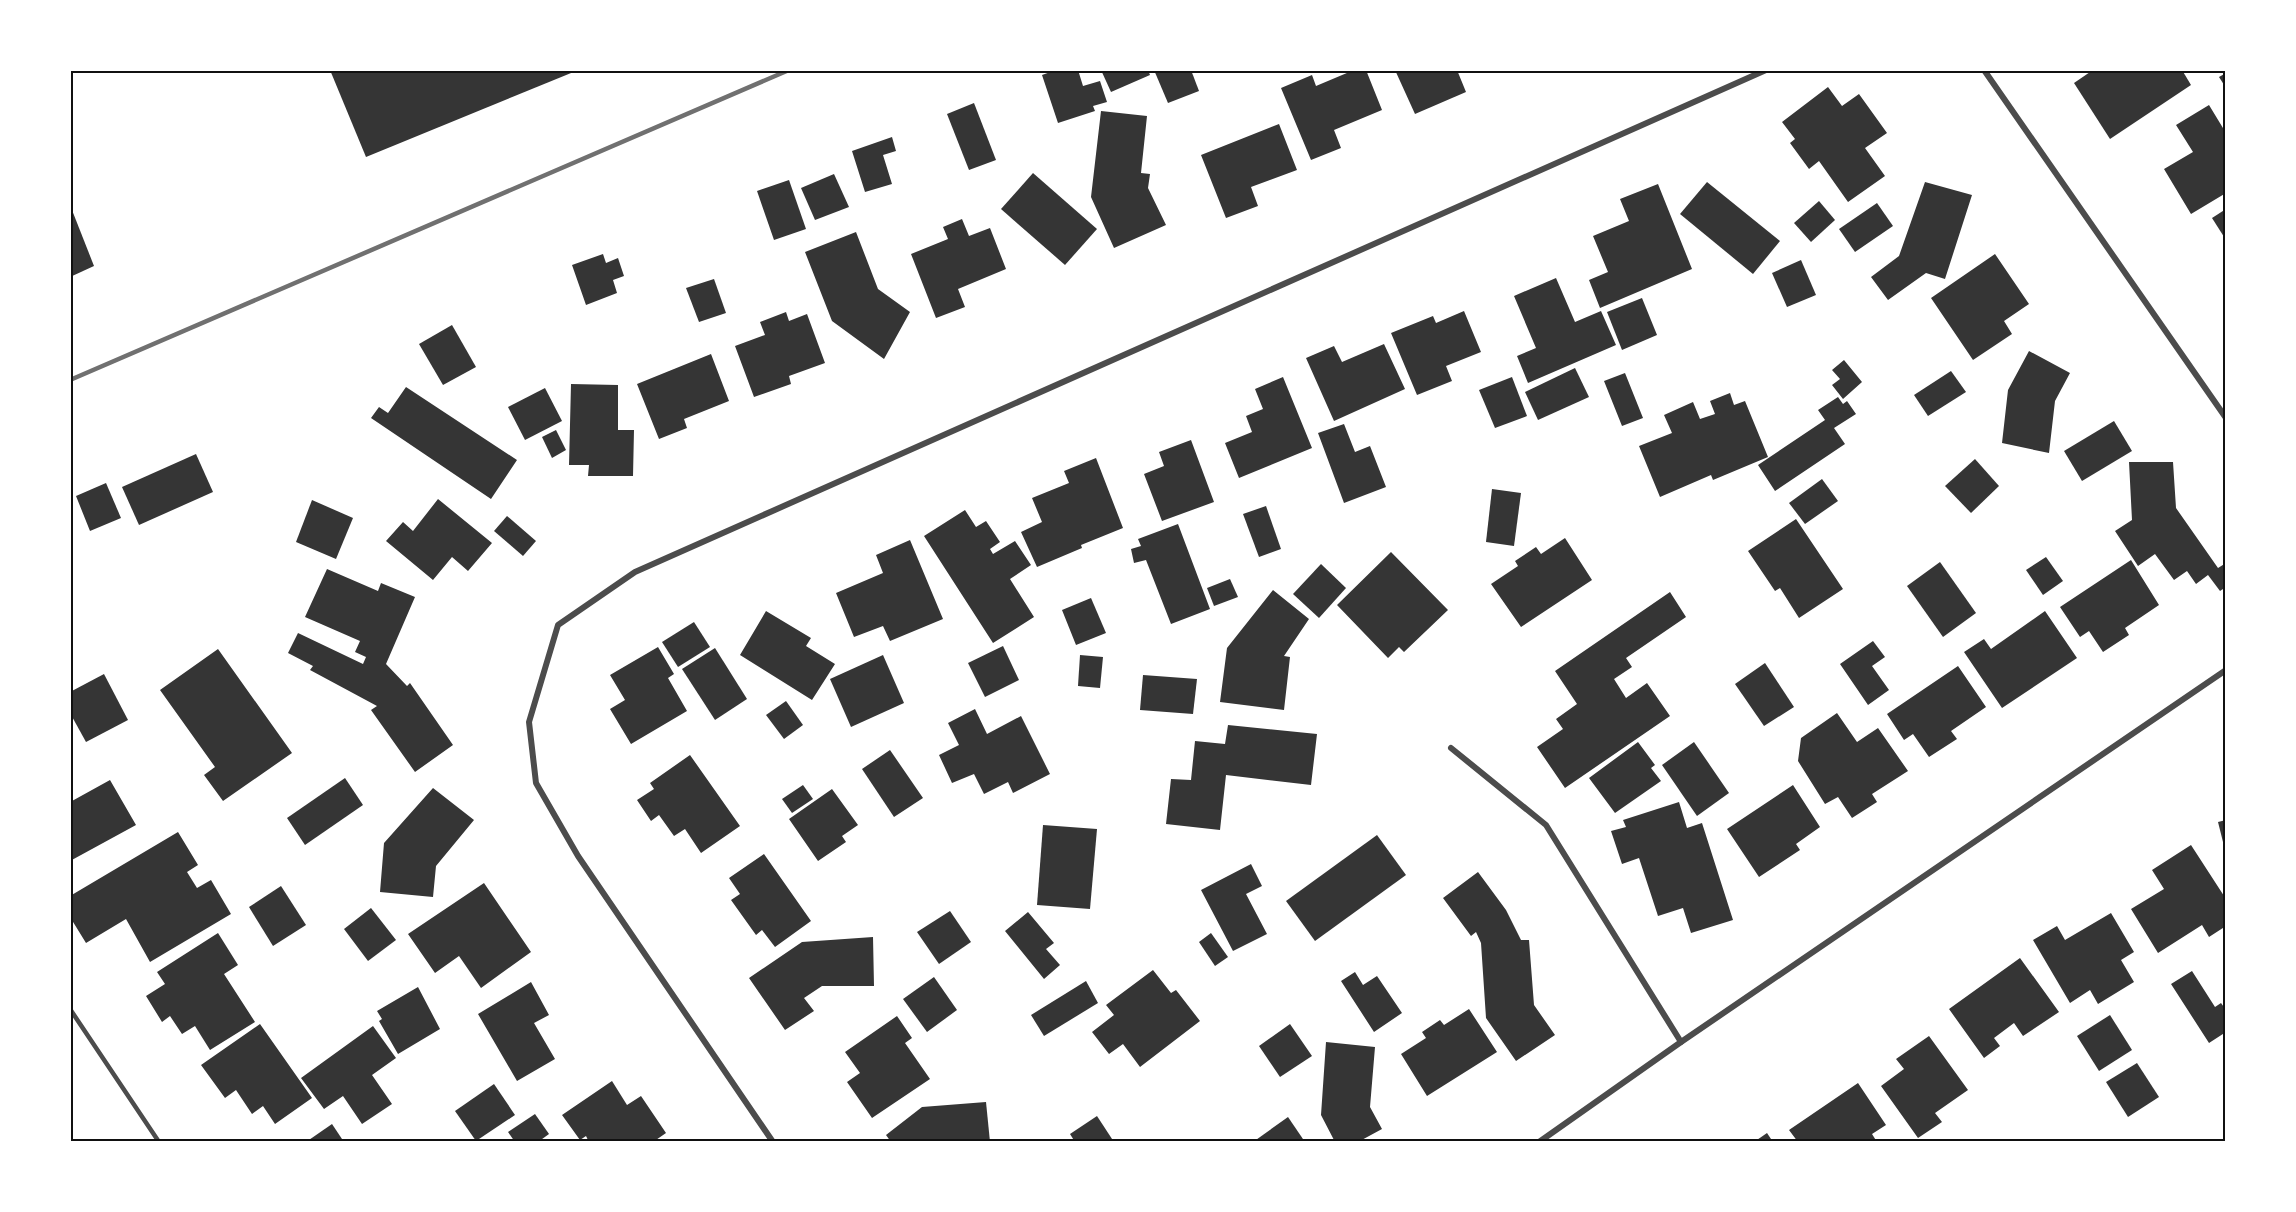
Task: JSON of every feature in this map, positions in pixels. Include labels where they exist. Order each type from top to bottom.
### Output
[{"type":"street","points":[[773,1142],[578,856],[536,783],[529,722],[558,625],[635,572],[1766,70]]},
{"type":"street","points":[[1984,70],[2226,418]]},
{"type":"street","points":[[1539,1142],[1681,1042],[2226,670]]},
{"type":"street","points":[[1451,748],[1546,825],[1681,1042]]},
{"type":"lane","points":[[70,1009],[159,1142]]},
{"type":"building","points":[[330,70],[576,70],[576,71],[366,157]]},
{"type":"building","points":[[1056,70],[1078,70],[1083,86],[1100,81],[1107,102],[1093,106],[1095,111],[1058,123],[1042,75]]},
{"type":"building","points":[[1101,70],[1148,70],[1150,75],[1111,92]]},
{"type":"building","points":[[1154,70],[1191,70],[1199,91],[1168,103]]},
{"type":"building","points":[[1354,70],[1366,70],[1382,110],[1334,130],[1341,148],[1311,160],[1281,88],[1312,75],[1316,86]]},
{"type":"building","points":[[1395,70],[1457,70],[1466,92],[1415,114]]},
{"type":"building","points":[[2093,70],[2182,70],[2191,85],[2110,139],[2074,83]]},
{"type":"building","points":[[2226,73],[2226,88],[2219,77]]},
{"type":"building","points":[[1828,87],[1842,106],[1859,94],[1887,133],[1865,148],[1885,176],[1848,202],[1819,161],[1809,169],[1790,143],[1795,139],[1782,122]]},
{"type":"building","points":[[974,103],[996,160],[969,170],[947,114]]},
{"type":"building","points":[[2209,105],[2226,133],[2226,193],[2191,214],[2164,169],[2193,152],[2176,125]]},
{"type":"building","points":[[1101,111],[1147,116],[1141,173],[1150,174],[1148,188],[1166,225],[1114,248],[1091,197]]},
{"type":"building","points":[[1279,124],[1297,170],[1251,187],[1258,206],[1226,218],[1201,155]]},
{"type":"building","points":[[892,137],[896,151],[883,155],[892,184],[865,192],[852,151]]},
{"type":"building","points":[[1033,173],[1097,229],[1065,265],[1001,209]]},
{"type":"building","points":[[834,174],[849,207],[815,220],[801,188]]},
{"type":"building","points":[[789,180],[806,229],[774,240],[757,191]]},
{"type":"building","points":[[1707,182],[1780,241],[1753,274],[1680,214]]},
{"type":"building","points":[[1925,182],[1972,195],[1945,279],[1926,273],[1888,300],[1871,277],[1899,256]]},
{"type":"building","points":[[1658,184],[1692,269],[1600,308],[1589,280],[1608,272],[1593,236],[1629,221],[1620,199]]},
{"type":"building","points":[[1819,201],[1835,220],[1811,242],[1794,223]]},
{"type":"building","points":[[1877,203],[1893,226],[1855,252],[1839,229]]},
{"type":"building","points":[[70,205],[94,266],[70,277]]},
{"type":"building","points":[[2226,209],[2226,240],[2212,218]]},
{"type":"building","points":[[962,219],[969,236],[990,228],[1006,269],[958,289],[965,307],[936,318],[911,254],[948,239],[943,227]]},
{"type":"building","points":[[856,232],[878,289],[910,312],[884,359],[832,321],[805,252]]},
{"type":"building","points":[[603,254],[606,263],[618,258],[624,276],[613,280],[617,293],[586,305],[572,265]]},
{"type":"building","points":[[1995,254],[2029,304],[2004,321],[2012,334],[1973,360],[1931,298]]},
{"type":"building","points":[[1801,260],[1816,295],[1787,307],[1772,273]]},
{"type":"building","points":[[1556,278],[1575,322],[1601,311],[1616,345],[1528,383],[1517,356],[1536,348],[1514,296]]},
{"type":"building","points":[[714,279],[726,313],[699,322],[686,288]]},
{"type":"building","points":[[1642,298],[1657,335],[1622,350],[1607,312]]},
{"type":"building","points":[[1464,311],[1481,352],[1446,366],[1452,381],[1417,395],[1391,333],[1433,316],[1436,323]]},
{"type":"building","points":[[786,312],[789,321],[807,314],[825,363],[789,376],[791,384],[754,397],[735,346],[765,335],[760,322]]},
{"type":"building","points":[[452,325],[476,367],[443,385],[419,344]]},
{"type":"building","points":[[1384,344],[1405,389],[1334,421],[1306,358],[1334,346],[1342,362]]},
{"type":"building","points":[[2029,351],[2070,373],[2055,401],[2049,453],[2002,443],[2008,390]]},
{"type":"building","points":[[711,354],[729,401],[684,419],[687,428],[659,439],[637,384]]},
{"type":"building","points":[[1844,360],[1862,382],[1843,399],[1832,385],[1840,379],[1832,370]]},
{"type":"building","points":[[1575,368],[1589,397],[1538,420],[1525,392]]},
{"type":"building","points":[[1951,371],[1966,392],[1928,416],[1914,395]]},
{"type":"building","points":[[1625,373],[1643,418],[1622,426],[1604,381]]},
{"type":"building","points":[[1283,377],[1312,448],[1239,478],[1225,443],[1252,432],[1246,416],[1263,409],[1255,389]]},
{"type":"building","points":[[1512,377],[1527,416],[1495,428],[1479,390]]},
{"type":"building","points":[[571,384],[618,385],[618,430],[634,430],[633,476],[588,476],[589,465],[569,465]]},
{"type":"building","points":[[406,387],[517,460],[491,499],[371,418],[379,407],[388,413]]},
{"type":"building","points":[[545,388],[562,421],[525,440],[508,407]]},
{"type":"building","points":[[1730,393],[1734,405],[1745,401],[1768,457],[1713,480],[1711,475],[1660,497],[1639,446],[1672,433],[1664,415],[1693,402],[1700,419],[1715,414],[1710,401]]},
{"type":"building","points":[[1838,397],[1843,404],[1847,401],[1856,414],[1834,428],[1845,444],[1775,491],[1758,465],[1825,420],[1818,410]]},
{"type":"building","points":[[2114,421],[2132,451],[2082,481],[2064,451]]},
{"type":"building","points":[[1344,424],[1355,452],[1370,446],[1386,487],[1344,503],[1318,433]]},
{"type":"building","points":[[556,430],[566,450],[552,458],[542,437]]},
{"type":"building","points":[[1191,440],[1214,502],[1162,521],[1144,474],[1164,466],[1159,452]]},
{"type":"building","points":[[196,454],[213,492],[139,525],[122,487]]},
{"type":"building","points":[[1096,458],[1123,528],[1081,545],[1082,548],[1037,567],[1021,532],[1042,522],[1032,498],[1069,483],[1064,471]]},
{"type":"building","points":[[1975,459],[1999,486],[1971,513],[1945,486]]},
{"type":"building","points":[[2129,462],[2173,462],[2176,508],[2218,568],[2226,563],[2226,587],[2220,591],[2208,575],[2196,584],[2187,571],[2174,580],[2155,554],[2138,566],[2115,531],[2132,520]]},
{"type":"building","points":[[1822,479],[1838,501],[1805,524],[1789,503]]},
{"type":"building","points":[[106,483],[121,518],[90,531],[76,496]]},
{"type":"building","points":[[1492,489],[1521,493],[1514,546],[1486,542]]},
{"type":"building","points":[[438,499],[492,543],[468,571],[452,557],[433,580],[386,541],[403,522],[413,531]]},
{"type":"building","points":[[312,500],[353,518],[336,559],[296,542]]},
{"type":"building","points":[[1266,506],[1281,549],[1259,557],[1243,514]]},
{"type":"building","points":[[965,510],[976,527],[986,521],[1000,542],[990,549],[993,554],[1015,541],[1031,565],[1010,579],[1034,617],[993,643],[924,536]]},
{"type":"building","points":[[507,516],[536,541],[523,556],[494,531]]},
{"type":"building","points":[[1796,519],[1843,589],[1799,618],[1780,588],[1775,591],[1748,551]]},
{"type":"building","points":[[1178,524],[1210,609],[1171,624],[1146,560],[1134,563],[1131,549],[1141,546],[1138,539]]},
{"type":"building","points":[[1565,538],[1592,580],[1521,627],[1491,584],[1518,566],[1515,561],[1536,547],[1541,554]]},
{"type":"building","points":[[910,540],[943,619],[890,641],[883,626],[854,637],[836,593],[883,573],[876,555]]},
{"type":"building","points":[[1391,552],[1448,610],[1404,652],[1399,647],[1388,658],[1337,605]]},
{"type":"building","points":[[2046,557],[2063,581],[2043,595],[2026,570]]},
{"type":"building","points":[[2131,560],[2159,605],[2125,628],[2129,635],[2103,652],[2089,631],[2080,637],[2060,607]]},
{"type":"building","points":[[1940,562],[1976,613],[1943,637],[1907,586]]},
{"type":"building","points":[[1321,564],[1346,588],[1319,618],[1293,594]]},
{"type":"building","points":[[327,569],[378,591],[381,583],[415,597],[386,664],[407,686],[410,683],[453,745],[415,772],[371,710],[377,706],[310,670],[313,666],[288,653],[298,633],[363,664],[366,657],[355,652],[360,641],[305,617]]},
{"type":"building","points":[[1230,579],[1238,597],[1214,606],[1207,588]]},
{"type":"building","points":[[1273,590],[1309,619],[1284,656],[1290,657],[1284,710],[1220,702],[1227,648]]},
{"type":"building","points":[[1670,592],[1686,617],[1626,658],[1632,667],[1614,679],[1626,698],[1647,683],[1670,716],[1565,788],[1537,747],[1563,729],[1556,719],[1577,704],[1555,671]]},
{"type":"building","points":[[1091,598],[1106,633],[1076,645],[1062,610]]},
{"type":"building","points":[[766,611],[811,638],[806,646],[835,664],[812,700],[740,655]]},
{"type":"building","points":[[2045,611],[2077,658],[2002,708],[1964,652],[1984,639],[1991,649]]},
{"type":"building","points":[[694,622],[710,647],[678,667],[662,642]]},
{"type":"building","points":[[1873,641],[1885,657],[1872,666],[1889,690],[1868,705],[1840,664]]},
{"type":"building","points":[[1003,646],[1019,680],[985,697],[968,663]]},
{"type":"building","points":[[658,647],[674,674],[668,678],[687,711],[631,744],[610,709],[625,700],[610,675]]},
{"type":"building","points":[[715,648],[747,699],[715,720],[682,669]]},
{"type":"building","points":[[218,649],[292,753],[223,801],[204,775],[215,767],[160,690]]},
{"type":"building","points":[[883,655],[904,703],[851,727],[830,679]]},
{"type":"building","points":[[1080,655],[1103,657],[1100,688],[1078,686]]},
{"type":"building","points":[[1765,663],[1794,707],[1764,726],[1735,684]]},
{"type":"building","points":[[1958,666],[1986,707],[1951,731],[1957,739],[1929,757],[1913,734],[1904,740],[1887,714]]},
{"type":"building","points":[[104,674],[128,720],[86,742],[70,713],[70,692]]},
{"type":"building","points":[[1143,675],[1197,679],[1193,714],[1140,710]]},
{"type":"building","points":[[786,701],[803,725],[784,739],[766,715]]},
{"type":"building","points":[[975,709],[987,734],[1021,716],[1050,774],[1013,793],[1008,782],[984,794],[974,774],[952,783],[939,755],[959,745],[948,723]]},
{"type":"building","points":[[1837,713],[1857,742],[1878,728],[1908,771],[1872,794],[1877,802],[1852,818],[1838,797],[1825,804],[1798,761],[1801,738]]},
{"type":"building","points":[[1228,725],[1317,734],[1311,785],[1226,775],[1220,830],[1166,824],[1171,779],[1191,780],[1195,741],[1225,744]]},
{"type":"building","points":[[1638,742],[1655,765],[1651,768],[1661,781],[1615,813],[1589,778]]},
{"type":"building","points":[[1694,742],[1729,793],[1697,816],[1662,765]]},
{"type":"building","points":[[890,750],[923,798],[894,817],[862,769]]},
{"type":"building","points":[[690,755],[740,826],[701,853],[685,829],[674,836],[659,815],[651,821],[637,800],[654,789],[650,783]]},
{"type":"building","points":[[345,778],[363,805],[305,845],[287,818]]},
{"type":"building","points":[[110,780],[136,825],[70,861],[70,798],[72,801]]},
{"type":"building","points":[[803,785],[813,799],[792,813],[782,799]]},
{"type":"building","points":[[1793,785],[1820,827],[1796,844],[1800,850],[1759,877],[1727,829]]},
{"type":"building","points":[[433,788],[474,820],[436,866],[433,897],[380,892],[384,843]]},
{"type":"building","points":[[832,789],[858,825],[842,836],[846,842],[818,861],[789,819]]},
{"type":"building","points":[[1679,802],[1687,828],[1702,823],[1733,920],[1691,933],[1683,908],[1658,916],[1639,858],[1622,864],[1611,831],[1626,827],[1623,820]]},
{"type":"building","points":[[2226,820],[2226,850],[2225,850],[2218,822]]},
{"type":"building","points":[[1043,825],[1097,829],[1090,909],[1037,905]]},
{"type":"building","points":[[178,832],[198,865],[187,872],[197,888],[211,880],[231,914],[150,962],[126,919],[86,943],[70,917],[70,896]]},
{"type":"building","points":[[1377,835],[1406,875],[1315,941],[1286,901]]},
{"type":"building","points":[[2191,845],[2226,899],[2226,926],[2209,937],[2202,925],[2158,953],[2131,909],[2164,889],[2152,870]]},
{"type":"building","points":[[764,854],[811,921],[775,947],[762,930],[756,935],[731,900],[740,894],[729,878]]},
{"type":"building","points":[[1251,864],[1262,886],[1246,894],[1267,934],[1233,951],[1201,890]]},
{"type":"building","points":[[1478,872],[1506,910],[1521,940],[1529,940],[1534,1005],[1555,1035],[1516,1061],[1486,1018],[1481,943],[1476,932],[1471,936],[1443,898]]},
{"type":"building","points":[[484,883],[531,952],[481,988],[459,956],[435,973],[408,934]]},
{"type":"building","points":[[281,886],[306,925],[273,946],[249,907]]},
{"type":"building","points":[[371,908],[396,940],[368,961],[344,929]]},
{"type":"building","points":[[950,911],[971,942],[939,964],[917,932]]},
{"type":"building","points":[[1028,912],[1054,943],[1046,949],[1060,965],[1044,979],[1005,931]]},
{"type":"building","points":[[2111,913],[2134,952],[2121,960],[2134,982],[2098,1004],[2090,990],[2070,1003],[2033,940],[2057,926],[2065,940]]},
{"type":"building","points":[[218,933],[238,965],[224,974],[255,1022],[210,1050],[195,1026],[182,1034],[170,1016],[162,1022],[146,996],[165,984],[157,972]]},
{"type":"building","points":[[1211,933],[1228,957],[1215,966],[1199,942]]},
{"type":"building","points":[[873,937],[874,986],[822,986],[804,998],[814,1011],[785,1030],[749,978],[802,942]]},
{"type":"building","points":[[2020,958],[2059,1012],[2023,1036],[2014,1023],[1994,1038],[2000,1046],[1984,1058],[1949,1009]]},
{"type":"building","points":[[1153,970],[1171,993],[1176,990],[1200,1021],[1140,1067],[1123,1044],[1109,1054],[1092,1032],[1114,1015],[1106,1005]]},
{"type":"building","points":[[2192,971],[2215,1007],[2221,1003],[2226,1010],[2226,1032],[2209,1043],[2171,984]]},
{"type":"building","points":[[1355,972],[1363,985],[1377,976],[1402,1013],[1374,1032],[1341,981]]},
{"type":"building","points":[[934,977],[957,1010],[927,1032],[903,999]]},
{"type":"building","points":[[1086,981],[1098,1003],[1044,1036],[1031,1015]]},
{"type":"building","points":[[531,982],[549,1015],[534,1023],[555,1059],[517,1081],[478,1014]]},
{"type":"building","points":[[418,987],[440,1029],[398,1054],[379,1021],[382,1019],[377,1011]]},
{"type":"building","points":[[1469,1009],[1497,1052],[1427,1096],[1401,1054],[1426,1038],[1422,1032],[1440,1020],[1444,1025]]},
{"type":"building","points":[[2110,1015],[2132,1050],[2099,1071],[2077,1036]]},
{"type":"building","points":[[897,1016],[912,1038],[905,1043],[930,1079],[872,1118],[847,1082],[860,1073],[845,1052]]},
{"type":"building","points":[[260,1024],[312,1098],[275,1124],[263,1106],[252,1114],[236,1090],[225,1098],[201,1065]]},
{"type":"building","points":[[1290,1024],[1312,1056],[1280,1077],[1259,1046]]},
{"type":"building","points":[[373,1026],[396,1058],[372,1075],[392,1104],[362,1124],[343,1096],[324,1109],[301,1078]]},
{"type":"building","points":[[1929,1036],[1968,1090],[1935,1113],[1942,1122],[1918,1138],[1881,1086],[1904,1069],[1896,1059]]},
{"type":"building","points":[[1326,1042],[1375,1047],[1370,1107],[1382,1129],[1358,1142],[1335,1142],[1321,1115]]},
{"type":"building","points":[[2137,1063],[2159,1097],[2128,1117],[2106,1082]]},
{"type":"building","points":[[612,1081],[627,1105],[641,1096],[666,1133],[653,1142],[589,1142],[586,1136],[580,1140],[562,1115]]},
{"type":"building","points":[[1858,1083],[1886,1125],[1872,1134],[1877,1142],[1798,1142],[1789,1130]]},
{"type":"building","points":[[494,1084],[515,1115],[476,1141],[455,1111]]},
{"type":"building","points":[[986,1102],[990,1142],[891,1142],[886,1135],[922,1107]]},
{"type":"building","points":[[535,1114],[549,1134],[538,1142],[515,1142],[508,1132]]},
{"type":"building","points":[[1097,1116],[1114,1142],[1075,1142],[1070,1134]]},
{"type":"building","points":[[1288,1117],[1305,1142],[1253,1142]]},
{"type":"building","points":[[332,1124],[344,1142],[306,1142]]},
{"type":"building","points":[[1767,1133],[1773,1142],[1754,1142]]},
{"type":"railway","points":[[70,380],[789,70]]}]
